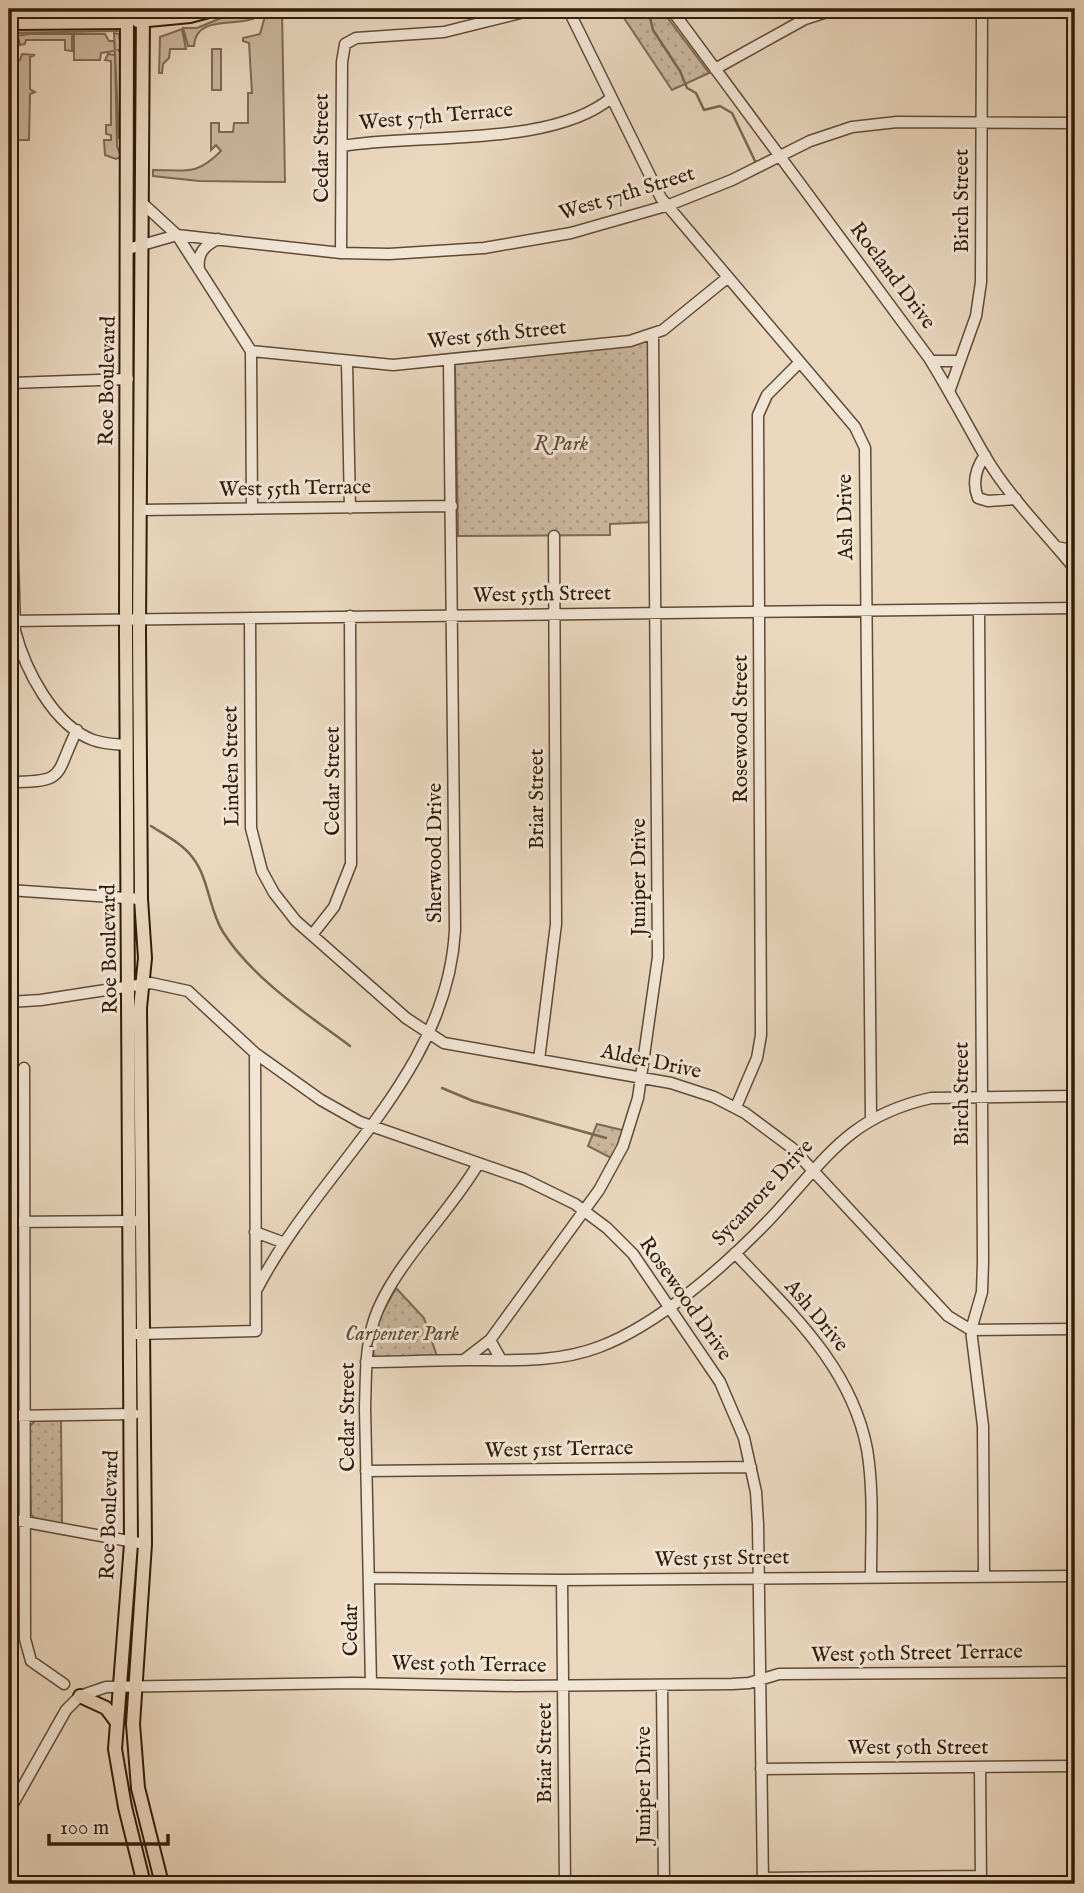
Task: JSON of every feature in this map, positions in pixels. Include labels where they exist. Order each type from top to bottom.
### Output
[{"type":"highway","points":[[9,22],[127,15]]},
{"type":"main road","points":[[127,15],[190,16],[217,9]]},
{"type":"main road","name":"Roe Boulevard","points":[[127,15],[135,247],[139,510],[126,744],[135,899],[145,958],[136,987],[138,1414],[131,1544],[115,1720],[118,1775],[144,1884]]},
{"type":"main road","name":"Roe Boulevard","points":[[135,899],[128,379],[135,247],[141,202],[143,15]]},
{"type":"main road","name":"Roe Boulevard","points":[[138,1414],[145,1544],[133,1724],[138,1788],[162,1884]]},
{"type":"main road","points":[[80,1696],[106,1708],[115,1720]]},
{"type":"street","name":"Cedar Street","points":[[341,253],[342,62],[345,44],[356,38],[444,32],[536,9]]},
{"type":"street","name":"Ash Drive","points":[[568,9],[661,198],[856,427],[865,449],[871,1120]]},
{"type":"street","name":"Roeland Drive","points":[[671,9],[950,388],[985,455],[1016,499],[1075,569]]},
{"type":"street","points":[[715,69],[796,24],[836,9]]},
{"type":"street","name":"Birch Street","points":[[950,388],[980,298],[982,9]]},
{"type":"street","points":[[9,97],[12,110],[11,621],[21,652],[35,678],[66,722],[95,741],[126,744]]},
{"type":"street","name":"West 57th Terrace","points":[[342,146],[461,138],[529,128],[577,116],[611,98]]},
{"type":"street","name":"West 57th Street","points":[[135,247],[177,235],[341,253],[423,253],[496,246],[571,233],[669,205],[732,180],[810,141],[852,127],[897,122],[1075,123]]},
{"type":"street","points":[[141,202],[177,235],[251,351],[253,509]]},
{"type":"street","points":[[200,270],[198,260],[202,250],[218,239]]},
{"type":"street","name":"West 56th Street","points":[[251,351],[393,365],[630,341],[653,335],[678,320],[727,278]]},
{"type":"street","name":"Juniper Drive","points":[[464,1360],[490,1340],[599,1191],[623,1146],[641,1077],[658,957],[653,335]]},
{"type":"street","name":"Sherwood Drive","points":[[257,1289],[282,1242],[415,1062],[442,1007],[453,958],[453,615],[449,360]]},
{"type":"street","points":[[931,362],[957,361]]},
{"type":"street","points":[[347,362],[350,508]]},
{"type":"street","name":"Rosewood Street","points":[[736,1107],[750,1077],[761,1035],[758,415],[767,395],[800,362]]},
{"type":"street","points":[[11,383],[128,379]]},
{"type":"street","points":[[985,455],[976,468],[975,491],[978,498],[988,501],[1016,499]]},
{"type":"street","name":"West 55th Terrace","points":[[139,510],[452,506]]},
{"type":"street","name":"Briar Street","points":[[539,1060],[556,924],[554,536]]},
{"type":"street","points":[[1057,547],[1075,551]]},
{"type":"street","name":"West 55th Street","points":[[11,621],[1075,608]]},
{"type":"street","name":"Birch Street","points":[[979,609],[982,1292],[971,1330],[983,1426],[984,1577]]},
{"type":"street","name":"Cedar Street","points":[[312,935],[334,906],[351,864],[350,617]]},
{"type":"street","name":"Linden Street","points":[[250,618],[251,828],[254,849],[274,893],[284,908],[312,935]]},
{"type":"street","points":[[9,782],[46,781],[56,776],[63,768],[77,730]]},
{"type":"street","points":[[9,890],[135,899]]},
{"type":"street","name":"Alder Drive","points":[[312,935],[406,1018],[444,1043],[641,1077],[694,1089],[736,1107],[782,1139],[948,1316],[971,1330]]},
{"type":"street","name":"Rosewood Drive","points":[[9,1002],[167,985],[188,991],[255,1053],[321,1100],[369,1125],[553,1192],[584,1211],[633,1254],[720,1382],[739,1425],[751,1467],[756,1492],[759,1578],[763,1881]]},
{"type":"street","points":[[138,1334],[256,1331],[255,1053]]},
{"type":"street","points":[[24,1068],[26,1651],[31,1661],[64,1684]]},
{"type":"street","name":"Sycamore Drive","points":[[366,1362],[544,1360],[600,1347],[670,1305],[735,1253],[842,1139],[871,1120],[911,1103],[931,1098],[1075,1096]]},
{"type":"street","name":"Cedar Street","points":[[369,1578],[366,1362],[372,1325],[383,1298],[478,1164]]},
{"type":"street","points":[[9,1222],[137,1221]]},
{"type":"street","points":[[255,1231],[282,1242]]},
{"type":"street","name":"Ash Drive","points":[[735,1253],[821,1345],[849,1394],[862,1430],[868,1461],[871,1577]]},
{"type":"street","points":[[971,1330],[1075,1329]]},
{"type":"street","points":[[490,1340],[500,1360]]},
{"type":"street","points":[[9,1416],[138,1414]]},
{"type":"street","name":"West 51st Terrace","points":[[366,1471],[751,1467]]},
{"type":"street","points":[[9,1519],[131,1544],[145,1544]]},
{"type":"street","name":"West 51st Street","points":[[369,1578],[562,1580],[1075,1576]]},
{"type":"street","name":"Cedar","points":[[369,1578],[371,1683]]},
{"type":"street","name":"Briar Street","points":[[562,1580],[565,1884]]},
{"type":"street","name":"West 50th Street Terrace","points":[[760,1680],[779,1674],[1075,1672]]},
{"type":"street","name":"West 50th Terrace","points":[[80,1696],[93,1689],[119,1686],[371,1683],[662,1685],[732,1684],[760,1680]]},
{"type":"street","name":"Juniper Drive","points":[[662,1685],[664,1884]]},
{"type":"street","points":[[9,1811],[66,1710],[80,1696]]},
{"type":"street","name":"West 50th Street","points":[[761,1769],[1075,1766]]},
{"type":"street","points":[[763,1881],[981,1880],[980,1767]]},
{"type":"street","points":[[246,1884],[252,1884]]},
{"type":"green space","points":[[9,9],[81,9],[9,17]]},
{"type":"green space","points":[[243,9],[257,9],[257,17],[210,25],[202,29],[194,46],[188,46],[183,28],[197,28]]},
{"type":"green space","points":[[267,9],[282,9],[285,182],[199,181],[153,176],[153,170],[183,171],[197,168],[205,165],[221,151],[216,145],[211,150],[211,123],[219,123],[219,132],[233,132],[234,123],[248,123],[248,93],[252,93],[249,43],[243,41],[243,38],[260,34]]},
{"type":"green space","points":[[618,9],[661,9],[709,73],[672,90]]},
{"type":"green space","points":[[60,26],[111,27],[117,31],[9,33],[9,28],[57,29]]},
{"type":"green space","points":[[182,29],[186,49],[170,49],[169,58],[163,64],[162,73],[159,73],[160,37]]},
{"type":"green space","points":[[114,33],[119,34],[121,49],[118,50],[121,53],[123,138],[119,138]]},
{"type":"green space","points":[[72,34],[72,51],[65,50],[65,40],[26,40],[25,44],[20,45],[19,40],[9,41],[9,37]]},
{"type":"green space","points":[[74,34],[105,34],[109,41],[114,41],[115,51],[101,53],[100,60],[74,60]]},
{"type":"green space","points":[[212,49],[221,49],[221,90],[212,90]]},
{"type":"green space","points":[[22,54],[35,55],[30,57],[30,89],[35,92],[30,94],[29,140],[16,140],[15,92],[9,87],[9,62],[20,60]]},
{"type":"green space","points":[[108,54],[115,55],[117,146],[121,157],[116,159],[105,155],[104,140],[111,140],[111,135],[106,134],[106,125],[111,125],[111,61],[105,60]]},
{"type":"green space","name":"R Park","points":[[653,335],[656,522],[610,524],[610,535],[458,536],[455,364],[630,341]]},
{"type":"green space","points":[[597,1124],[626,1131],[613,1159],[588,1146]]},
{"type":"green space","name":"Carpenter Park","points":[[396,1288],[424,1318],[438,1359],[373,1361],[375,1326]]},
{"type":"green space","points":[[36,1420],[61,1420],[62,1524],[36,1519],[31,1515],[29,1427]]},
{"type":"waterway","points":[[648,9],[653,30],[680,71],[687,88],[696,93],[704,110],[720,106],[732,113],[755,161]]},
{"type":"waterway","points":[[151,826],[179,844],[193,858],[202,875],[218,923],[249,965],[282,995],[350,1046]]},
{"type":"waterway","points":[[442,1088],[473,1101],[606,1138]]}]
